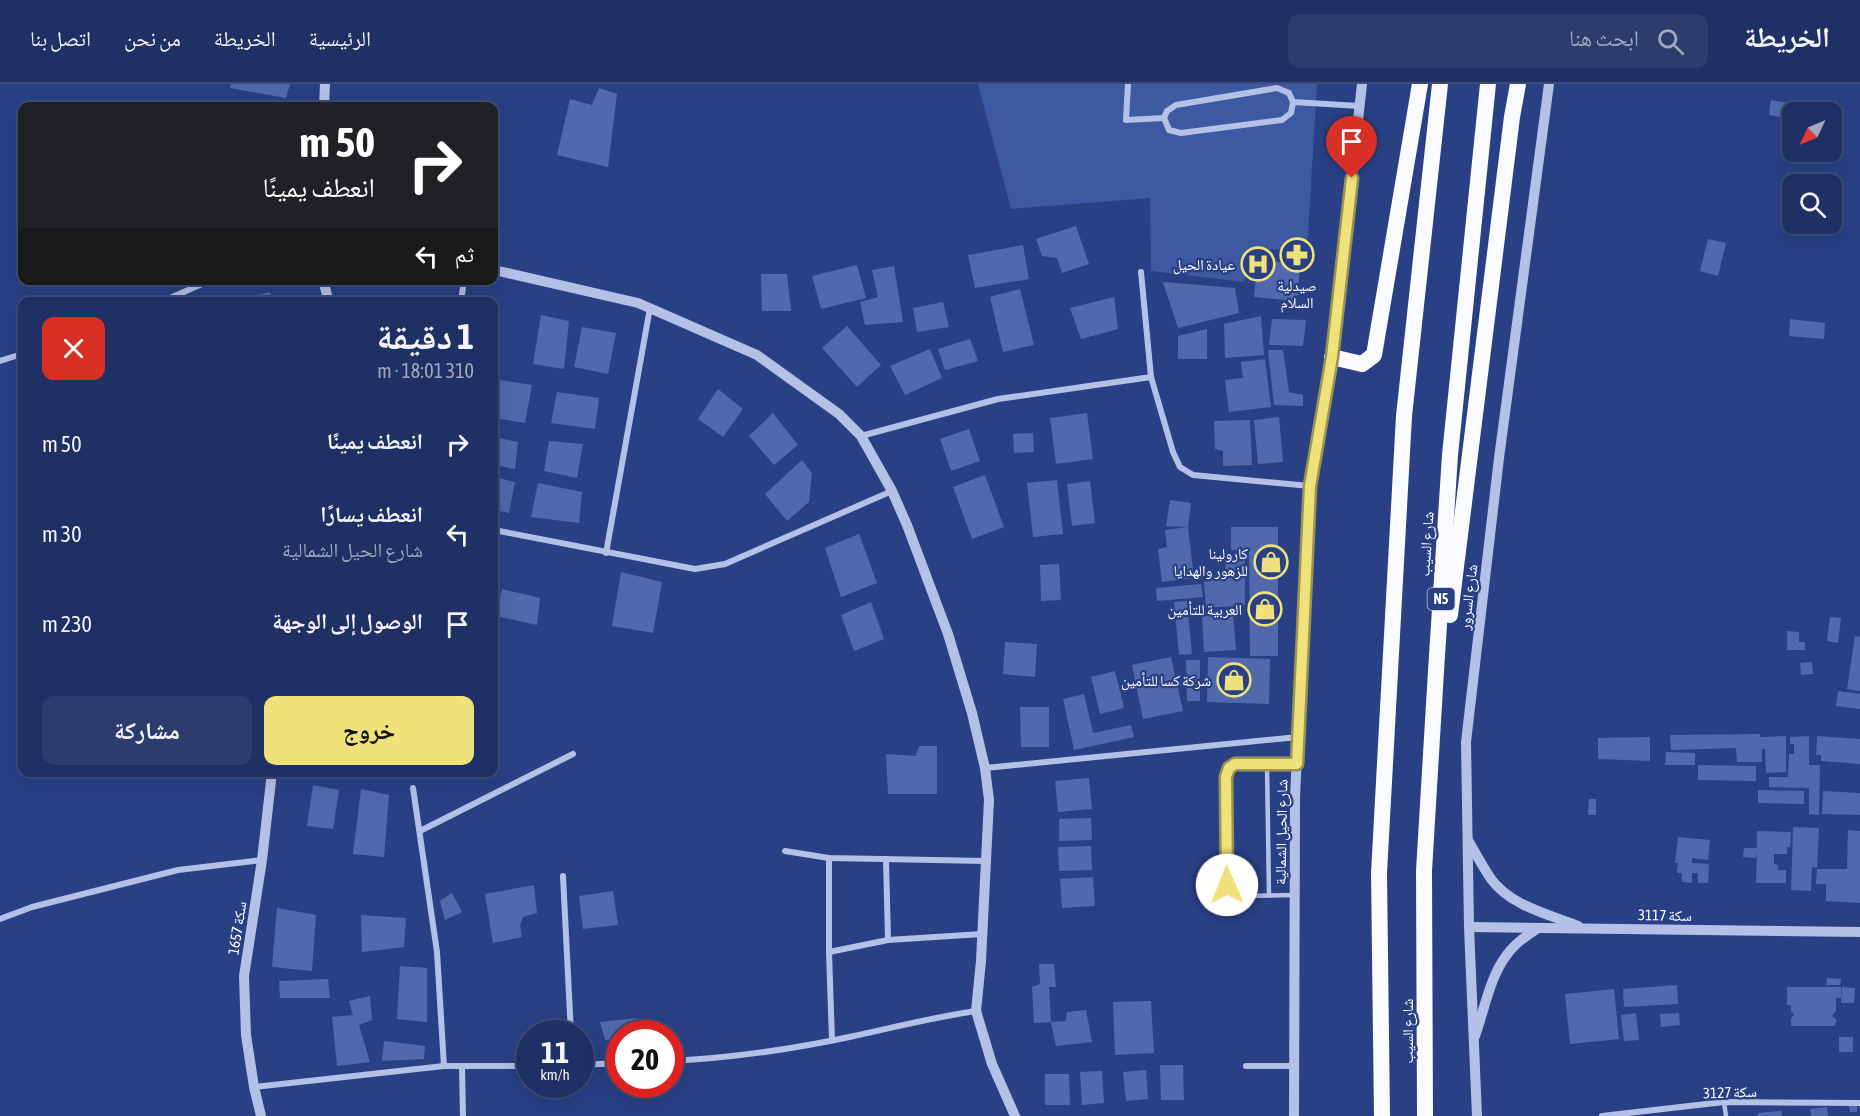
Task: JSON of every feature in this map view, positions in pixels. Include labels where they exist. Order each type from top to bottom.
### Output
[{"type":"highway","points":[[1332,357],[1362,364],[1374,355],[1420,84]]},
{"type":"highway","name":"شارع السيب","points":[[1383,1116],[1379,873],[1381,826],[1404,416],[1440,84]]},
{"type":"highway","name":"شارع السيب","points":[[1425,1116],[1424,871],[1436,671],[1450,455],[1488,84]]},
{"type":"highway","points":[[1436,671],[1446,647],[1518,84]]},
{"type":"street","points":[[324,102],[325,84]]},
{"type":"street","points":[[1128,84],[1126,120],[1164,118]]},
{"type":"street","name":"شارع الحيل الشمالية","points":[[1294,1116],[1295,797],[1310,486],[1332,357],[1362,84]]},
{"type":"street","name":"شارع السرور","points":[[1477,1116],[1469,927],[1466,742],[1499,458],[1549,84]]},
{"type":"street","points":[[1277,88],[1289,93],[1293,102],[1291,113],[1281,120],[1181,133],[1169,130],[1164,118],[1167,111],[1176,105],[1277,88]]},
{"type":"street","points":[[1293,102],[1360,106]]},
{"type":"street","points":[[498,271],[638,303],[757,356],[839,414],[861,436],[892,491],[907,525],[948,634],[986,768],[989,800],[976,1011],[992,1064],[1015,1116]]},
{"type":"street","points":[[1141,272],[1151,377],[1173,452],[1180,467],[1192,476],[1310,486]]},
{"type":"street","points":[[172,297],[199,285]]},
{"type":"street","points":[[606,553],[650,308]]},
{"type":"street","points":[[0,361],[18,355]]},
{"type":"street","points":[[861,436],[999,399],[1151,377]]},
{"type":"street","points":[[498,531],[695,569],[710,568],[725,564],[892,491]]},
{"type":"street","points":[[986,768],[1298,737]]},
{"type":"street","points":[[420,831],[573,754]]},
{"type":"street","name":"سكة 1657","points":[[261,1116],[246,1035],[244,976],[262,860],[271,777]]},
{"type":"street","points":[[413,788],[437,952],[444,1066]]},
{"type":"street","points":[[1467,839],[1492,880],[1513,898],[1542,914],[1584,928]]},
{"type":"street","points":[[784,851],[829,858],[986,861]]},
{"type":"street","points":[[829,858],[832,1040]]},
{"type":"street","points":[[886,859],[888,940]]},
{"type":"street","points":[[0,919],[32,907],[178,870],[262,860]]},
{"type":"street","points":[[563,876],[570,1020]]},
{"type":"street","name":"سكة 3117","points":[[1469,927],[1860,932]]},
{"type":"street","points":[[1473,1042],[1496,972],[1506,955],[1520,940],[1538,928]]},
{"type":"street","points":[[829,952],[888,940],[982,934]]},
{"type":"street","points":[[684,1060],[760,1052],[832,1040],[933,1017],[976,1011]]},
{"type":"street","points":[[254,1088],[444,1066],[516,1066]]},
{"type":"street","points":[[462,1066],[463,1116]]},
{"type":"street","points":[[1246,1066],[1295,1066]]},
{"type":"street","name":"سكة 3127","points":[[1602,1116],[1724,1102],[1860,1103]]},
{"type":"lane","points":[[1295,895],[1242,896],[1232,892],[1227,885],[1226,777],[1229,768],[1235,764],[1297,764]]},
{"type":"lane","points":[[1267,764],[1269,896]]},
{"type":"lane","points":[[1724,1102],[1726,1116]]},
{"type":"shaded area","points":[[978,84],[1317,84],[1307,250],[1255,249],[1244,282],[1151,271],[1150,198],[1011,209]]},
{"type":"building","points":[[231,84],[290,84],[286,98],[230,88]]},
{"type":"building","points":[[599,88],[617,94],[608,167],[557,155],[570,99],[592,105]]},
{"type":"building","points":[[1771,100],[1782,102],[1782,117],[1769,115]]},
{"type":"building","points":[[1076,226],[1089,264],[1062,273],[1057,258],[1042,256],[1036,239]]},
{"type":"building","points":[[1708,239],[1726,243],[1718,276],[1700,271]]},
{"type":"building","points":[[1023,245],[1029,279],[975,288],[968,255]]},
{"type":"building","points":[[1258,260],[1300,264],[1297,301],[1254,297]]},
{"type":"building","points":[[857,265],[866,298],[821,309],[812,276]]},
{"type":"building","points":[[894,266],[903,322],[865,325],[860,302],[878,297],[872,270]]},
{"type":"building","points":[[761,274],[787,274],[791,311],[762,311]]},
{"type":"building","points":[[1163,282],[1235,288],[1239,313],[1178,328]]},
{"type":"building","points":[[1020,289],[1034,345],[1003,352],[990,297]]},
{"type":"building","points":[[270,292],[272,297],[249,297]]},
{"type":"building","points":[[1114,297],[1118,329],[1081,339],[1070,308]]},
{"type":"building","points":[[943,302],[949,327],[917,332],[913,308]]},
{"type":"building","points":[[541,315],[569,321],[564,369],[533,364]]},
{"type":"building","points":[[1261,316],[1264,355],[1225,358],[1224,324]]},
{"type":"building","points":[[1272,319],[1306,320],[1303,346],[1269,345]]},
{"type":"building","points":[[1790,319],[1825,323],[1824,339],[1789,336]]},
{"type":"building","points":[[847,326],[881,365],[857,387],[822,348]]},
{"type":"building","points":[[582,327],[616,333],[608,374],[574,367]]},
{"type":"building","points":[[1207,329],[1207,359],[1178,359],[1178,336]]},
{"type":"building","points":[[970,339],[978,361],[945,370],[938,349]]},
{"type":"building","points":[[930,349],[942,378],[905,395],[890,366]]},
{"type":"building","points":[[1268,350],[1283,350],[1289,392],[1303,395],[1303,406],[1274,405]]},
{"type":"building","points":[[1265,359],[1271,407],[1229,412],[1225,380],[1243,378],[1241,362]]},
{"type":"building","points":[[498,380],[532,385],[525,423],[498,419]]},
{"type":"building","points":[[718,389],[743,409],[723,437],[698,419]]},
{"type":"building","points":[[557,392],[599,398],[595,429],[551,423]]},
{"type":"building","points":[[773,413],[798,445],[774,465],[749,436]]},
{"type":"building","points":[[1087,413],[1093,459],[1056,464],[1050,418]]},
{"type":"building","points":[[1279,417],[1283,462],[1258,464],[1254,420]]},
{"type":"building","points":[[1250,420],[1252,465],[1223,466],[1223,451],[1215,449],[1214,421]]},
{"type":"building","points":[[969,429],[980,461],[951,471],[940,439]]},
{"type":"building","points":[[1033,433],[1034,452],[1014,453],[1013,434]]},
{"type":"building","points":[[498,438],[518,442],[515,469],[498,466]]},
{"type":"building","points":[[549,441],[583,444],[577,478],[544,471]]},
{"type":"building","points":[[802,460],[812,473],[809,502],[787,521],[765,494]]},
{"type":"building","points":[[985,475],[1004,527],[972,539],[953,487]]},
{"type":"building","points":[[498,478],[515,482],[509,513],[498,511]]},
{"type":"building","points":[[1057,480],[1063,534],[1033,537],[1027,483]]},
{"type":"building","points":[[1090,481],[1095,523],[1072,526],[1067,484]]},
{"type":"building","points":[[538,483],[582,492],[579,523],[531,517]]},
{"type":"building","points":[[1170,500],[1191,503],[1188,527],[1166,526]]},
{"type":"building","points":[[1188,527],[1194,578],[1162,582],[1158,549],[1167,547],[1165,530]]},
{"type":"building","points":[[1231,527],[1278,527],[1278,656],[1250,656],[1249,550],[1231,550]]},
{"type":"building","points":[[859,534],[877,583],[841,597],[825,548]]},
{"type":"building","points":[[1226,559],[1245,559],[1245,605],[1206,608],[1204,582],[1225,578]]},
{"type":"building","points":[[1059,564],[1061,600],[1041,601],[1040,565]]},
{"type":"building","points":[[621,572],[662,582],[653,633],[612,626]]},
{"type":"building","points":[[1201,584],[1203,597],[1157,601],[1156,588]]},
{"type":"building","points":[[502,589],[540,598],[537,625],[498,616]]},
{"type":"building","points":[[1187,601],[1192,654],[1179,655],[1174,602]]},
{"type":"building","points":[[871,602],[884,639],[854,651],[841,615]]},
{"type":"building","points":[[1233,614],[1236,650],[1204,652],[1202,616]]},
{"type":"building","points":[[1830,617],[1841,618],[1838,643],[1827,641]]},
{"type":"building","points":[[1787,631],[1799,632],[1799,642],[1805,642],[1805,650],[1787,650]]},
{"type":"building","points":[[1855,636],[1860,637],[1860,691],[1847,689]]},
{"type":"building","points":[[1005,642],[1037,644],[1035,677],[1003,674]]},
{"type":"building","points":[[1171,657],[1183,711],[1143,719],[1132,665]]},
{"type":"building","points":[[1208,657],[1270,659],[1269,704],[1207,702]]},
{"type":"building","points":[[1186,660],[1200,660],[1200,701],[1187,701]]},
{"type":"building","points":[[1812,662],[1813,674],[1801,675],[1800,663]]},
{"type":"building","points":[[1115,671],[1124,708],[1100,714],[1091,677]]},
{"type":"building","points":[[1838,691],[1860,694],[1860,709],[1836,706]]},
{"type":"building","points":[[1084,694],[1093,733],[1131,725],[1134,737],[1074,750],[1063,699]]},
{"type":"building","points":[[1020,707],[1049,707],[1049,747],[1021,747]]},
{"type":"building","points":[[1760,734],[1760,737],[1786,736],[1786,772],[1766,773],[1765,749],[1762,749],[1762,762],[1737,762],[1736,748],[1671,750],[1670,735]]},
{"type":"building","points":[[1809,736],[1809,765],[1820,765],[1819,815],[1809,814],[1809,788],[1769,787],[1769,777],[1788,777],[1789,754],[1794,754],[1794,744],[1790,744],[1790,737]]},
{"type":"building","points":[[1817,736],[1860,739],[1860,764],[1821,761],[1821,755],[1816,755]]},
{"type":"building","points":[[1650,737],[1650,761],[1598,759],[1598,738]]},
{"type":"building","points":[[919,746],[937,746],[937,794],[888,794],[886,754],[916,756]]},
{"type":"building","points":[[1666,752],[1695,753],[1695,765],[1665,765]]},
{"type":"building","points":[[1698,765],[1756,766],[1756,781],[1698,780]]},
{"type":"building","points":[[1089,778],[1092,809],[1058,812],[1055,781]]},
{"type":"building","points":[[313,785],[339,790],[333,829],[307,826]]},
{"type":"building","points":[[361,789],[389,795],[384,857],[353,854]]},
{"type":"building","points":[[1758,790],[1804,791],[1804,804],[1758,803]]},
{"type":"building","points":[[1823,791],[1860,793],[1860,815],[1822,814]]},
{"type":"building","points":[[1589,799],[1596,799],[1596,815],[1588,815]]},
{"type":"building","points":[[1091,818],[1092,840],[1059,841],[1059,819]]},
{"type":"building","points":[[1793,827],[1819,828],[1817,868],[1812,867],[1811,891],[1791,890]]},
{"type":"building","points":[[1848,830],[1860,831],[1860,903],[1826,901],[1826,884],[1816,884],[1817,869],[1847,869]]},
{"type":"building","points":[[1757,831],[1791,832],[1787,854],[1774,854],[1774,864],[1778,865],[1778,870],[1786,870],[1786,883],[1756,883],[1757,852],[1756,858],[1743,857],[1744,848],[1757,848]]},
{"type":"building","points":[[1678,837],[1710,840],[1708,860],[1692,858],[1692,863],[1709,864],[1708,883],[1698,883],[1698,873],[1692,873],[1692,883],[1682,882],[1682,873],[1677,873],[1678,863],[1675,863]]},
{"type":"building","points":[[1091,846],[1092,870],[1059,871],[1058,847]]},
{"type":"building","points":[[1093,877],[1095,906],[1062,908],[1060,879]]},
{"type":"building","points":[[534,885],[537,913],[523,917],[520,925],[522,937],[493,943],[485,894]]},
{"type":"building","points":[[613,891],[618,925],[583,929],[579,896]]},
{"type":"building","points":[[452,893],[462,912],[445,920],[440,901]]},
{"type":"building","points":[[277,908],[316,915],[312,971],[272,967]]},
{"type":"building","points":[[361,915],[406,918],[404,947],[362,952]]},
{"type":"building","points":[[1039,964],[1054,964],[1056,987],[1049,987],[1051,1022],[1034,1023],[1032,987],[1040,984]]},
{"type":"building","points":[[400,966],[427,968],[427,1022],[397,1019]]},
{"type":"building","points":[[1827,978],[1841,979],[1840,985],[1826,985]]},
{"type":"building","points":[[328,979],[330,998],[280,998],[279,981]]},
{"type":"building","points":[[1677,985],[1678,1004],[1624,1007],[1623,989]]},
{"type":"building","points":[[1787,987],[1841,987],[1841,998],[1836,998],[1836,1011],[1832,1016],[1837,1020],[1834,1026],[1791,1026],[1794,1014],[1791,1012],[1791,1005],[1787,1005]]},
{"type":"building","points":[[1842,987],[1855,988],[1854,1003],[1841,1003]]},
{"type":"building","points":[[1614,989],[1619,1039],[1570,1044],[1565,994]]},
{"type":"building","points":[[370,996],[372,1020],[359,1025],[370,1062],[337,1066],[332,1017],[353,1015],[349,1001]]},
{"type":"building","points":[[1151,1001],[1154,1053],[1115,1055],[1113,1002]]},
{"type":"building","points":[[1086,1010],[1092,1042],[1056,1046],[1051,1022],[1066,1021],[1067,1012]]},
{"type":"building","points":[[1636,1013],[1639,1040],[1624,1041],[1621,1015]]},
{"type":"building","points":[[1679,1013],[1680,1025],[1661,1027],[1660,1014]]},
{"type":"building","points":[[606,1021],[606,1040],[605,1040],[600,1022]]},
{"type":"building","points":[[1839,1037],[1853,1037],[1853,1052],[1839,1052]]},
{"type":"building","points":[[384,1041],[425,1046],[424,1059],[382,1061]]},
{"type":"building","points":[[1160,1065],[1183,1065],[1184,1100],[1161,1100]]},
{"type":"building","points":[[1146,1070],[1148,1099],[1126,1101],[1123,1072]]},
{"type":"building","points":[[1102,1071],[1104,1103],[1082,1105],[1080,1072]]},
{"type":"building","points":[[1045,1074],[1069,1074],[1070,1105],[1045,1105]]},
{"type":"building","points":[[1857,1105],[1857,1112],[1850,1112],[1849,1106]]},
{"type":"building","points":[[1827,1107],[1828,1116],[1811,1116],[1810,1109]]},
{"type":"building","points":[[1781,1111],[1782,1116],[1758,1116],[1758,1113]]},
{"type":"place","name":"صيدلية السلام","points":[[1297,255]]},
{"type":"place","name":"عيادة الحيل","points":[[1258,264]]},
{"type":"place","name":"كارولينا للزهور والهدايا","points":[[1271,562]]},
{"type":"place","name":"العربية للتأمين","points":[[1265,609]]},
{"type":"place","name":"شركة كسا للتأمين","points":[[1234,680]]},
{"type":"route","points":[[1227,885],[1226,777],[1229,768],[1235,764],[1297,764],[1310,486],[1332,357],[1352,178]]}]
